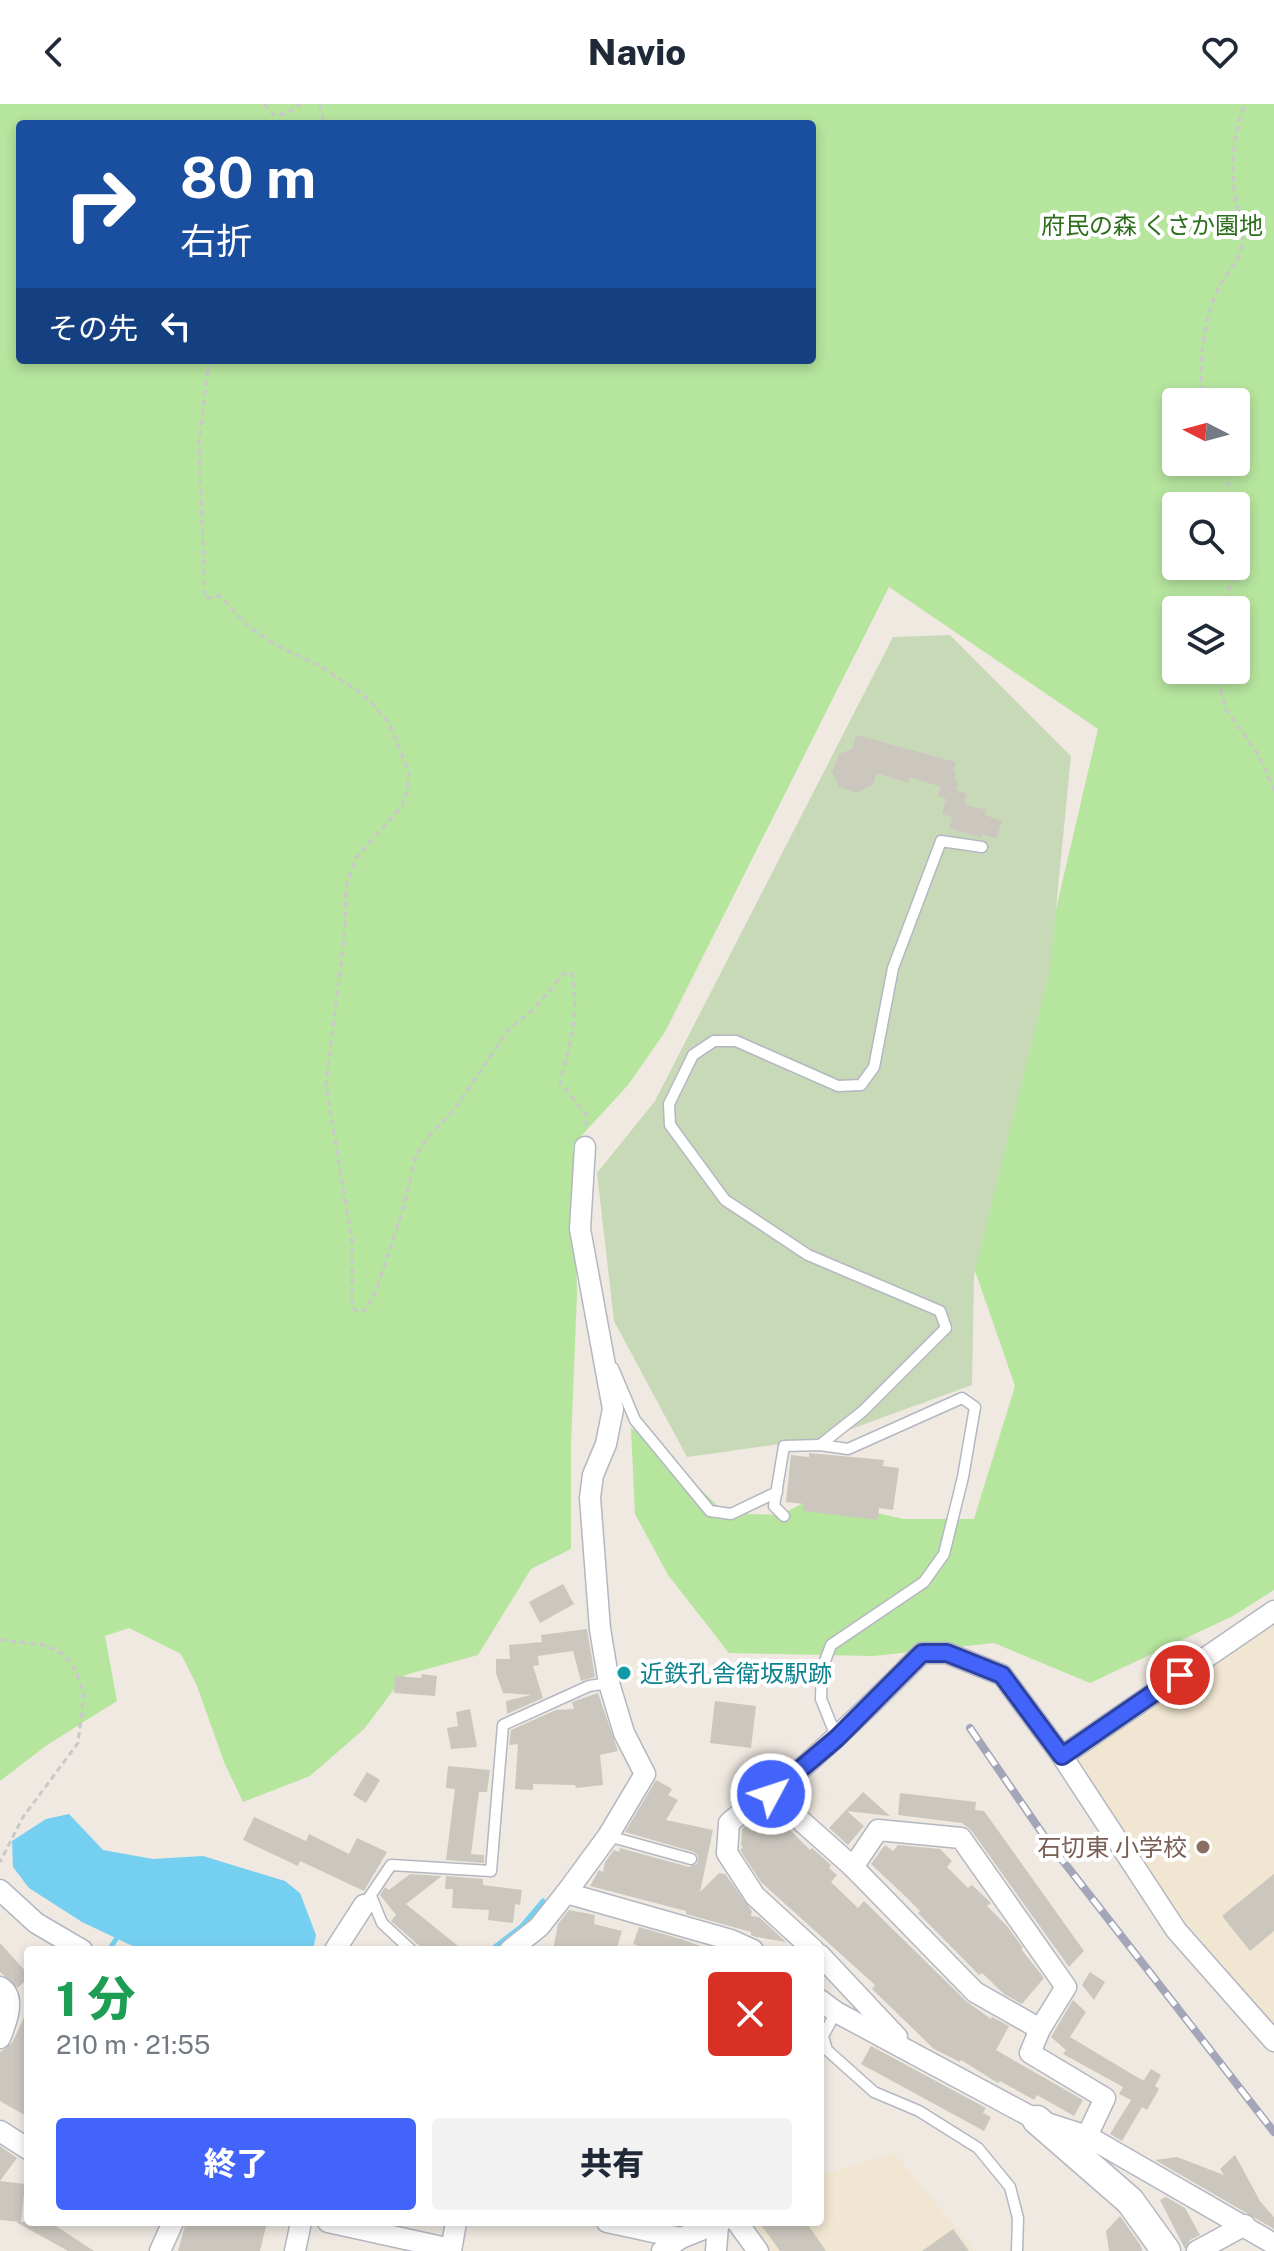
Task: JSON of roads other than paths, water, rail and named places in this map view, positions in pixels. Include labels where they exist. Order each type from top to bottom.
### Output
[{"type":"street","points":[[515,1946],[539,1927],[566,1893],[608,1836],[645,1774],[624,1733],[609,1683],[600,1629],[590,1518],[593,1475],[606,1444],[613,1409],[580,1229],[585,1147]]},
{"type":"street","points":[[1062,1756],[1274,1611]]},
{"type":"street","points":[[810,1946],[755,1896],[727,1853],[729,1823],[745,1809],[771,1794],[837,1738],[922,1653],[947,1653],[1002,1675],[1062,1756],[1176,1930],[1274,2041]]},
{"type":"street","points":[[771,1794],[853,1867],[975,1992],[1040,2029]]},
{"type":"street","points":[[853,1867],[878,1830],[961,1838],[1066,1987],[1040,2029],[1030,2053],[1105,2098],[1087,2136]]},
{"type":"street","points":[[0,1890],[36,1923],[75,1946]]},
{"type":"street","points":[[566,1893],[744,1946]]},
{"type":"street","points":[[338,1946],[368,1900]]},
{"type":"street","points":[[824,1959],[909,2049]]},
{"type":"street","points":[[0,1987],[9,1996],[9,2012],[0,2038]]},
{"type":"street","points":[[828,2006],[1037,2120],[1087,2136],[1237,2236],[1274,2244]]},
{"type":"street","points":[[1037,2120],[1130,2201],[1166,2251]]},
{"type":"street","points":[[0,2131],[24,2146]]},
{"type":"street","points":[[160,2251],[171,2226]]},
{"type":"street","points":[[295,2251],[300,2226]]},
{"type":"street","points":[[346,2226],[451,2250],[455,2226]]},
{"type":"street","points":[[626,2226],[681,2238]]},
{"type":"street","points":[[662,2251],[681,2238],[716,2226]]},
{"type":"street","points":[[716,2251],[724,2226]]},
{"type":"street","points":[[729,2226],[758,2251]]},
{"type":"street","points":[[1197,2251],[1237,2236]]},
{"type":"lane","points":[[820,1445],[863,1411],[946,1328],[940,1311],[808,1255],[725,1200],[670,1125],[669,1104],[693,1055],[714,1041],[736,1041],[838,1086],[861,1085],[874,1067],[893,968],[941,841],[982,847]]},
{"type":"lane","points":[[597,1317],[608,1355],[635,1420],[710,1511],[731,1514],[777,1492]]},
{"type":"lane","points":[[784,1516],[774,1506],[784,1446],[820,1445],[848,1449],[962,1398],[975,1407],[963,1477],[944,1554],[924,1582],[831,1645],[822,1669],[821,1699],[837,1738]]},
{"type":"lane","points":[[407,1946],[382,1923],[368,1900],[391,1865],[491,1871],[503,1725],[589,1686],[609,1683]]},
{"type":"lane","points":[[608,1836],[691,1859]]},
{"type":"lane","points":[[824,2030],[828,2006]]},
{"type":"lane","points":[[824,2040],[827,2050],[874,2092],[919,2111],[978,2148],[1010,2187],[1018,2218],[1017,2251]]},
{"type":"water","points":[[69,1814],[103,1850],[153,1859],[203,1856],[285,1881],[300,1893],[316,1935],[314,1946],[133,1946],[82,1922],[29,1888],[13,1867],[12,1841],[46,1819]]},
{"type":"waterway","points":[[496,1946],[521,1927],[543,1901]]},
{"type":"waterway","points":[[112,1946],[118,1936]]},
{"type":"railway","points":[[970,1728],[1049,1843],[1274,2132]]},
{"type":"place","name":"近鉄孔舎衛坂駅跡","points":[[624,1673]]},
{"type":"place","name":"石切東 小学校","points":[[1203,1847]]},
{"type":"park label","name":"府民の森 くさか園地","points":[[1152,225]]}]
